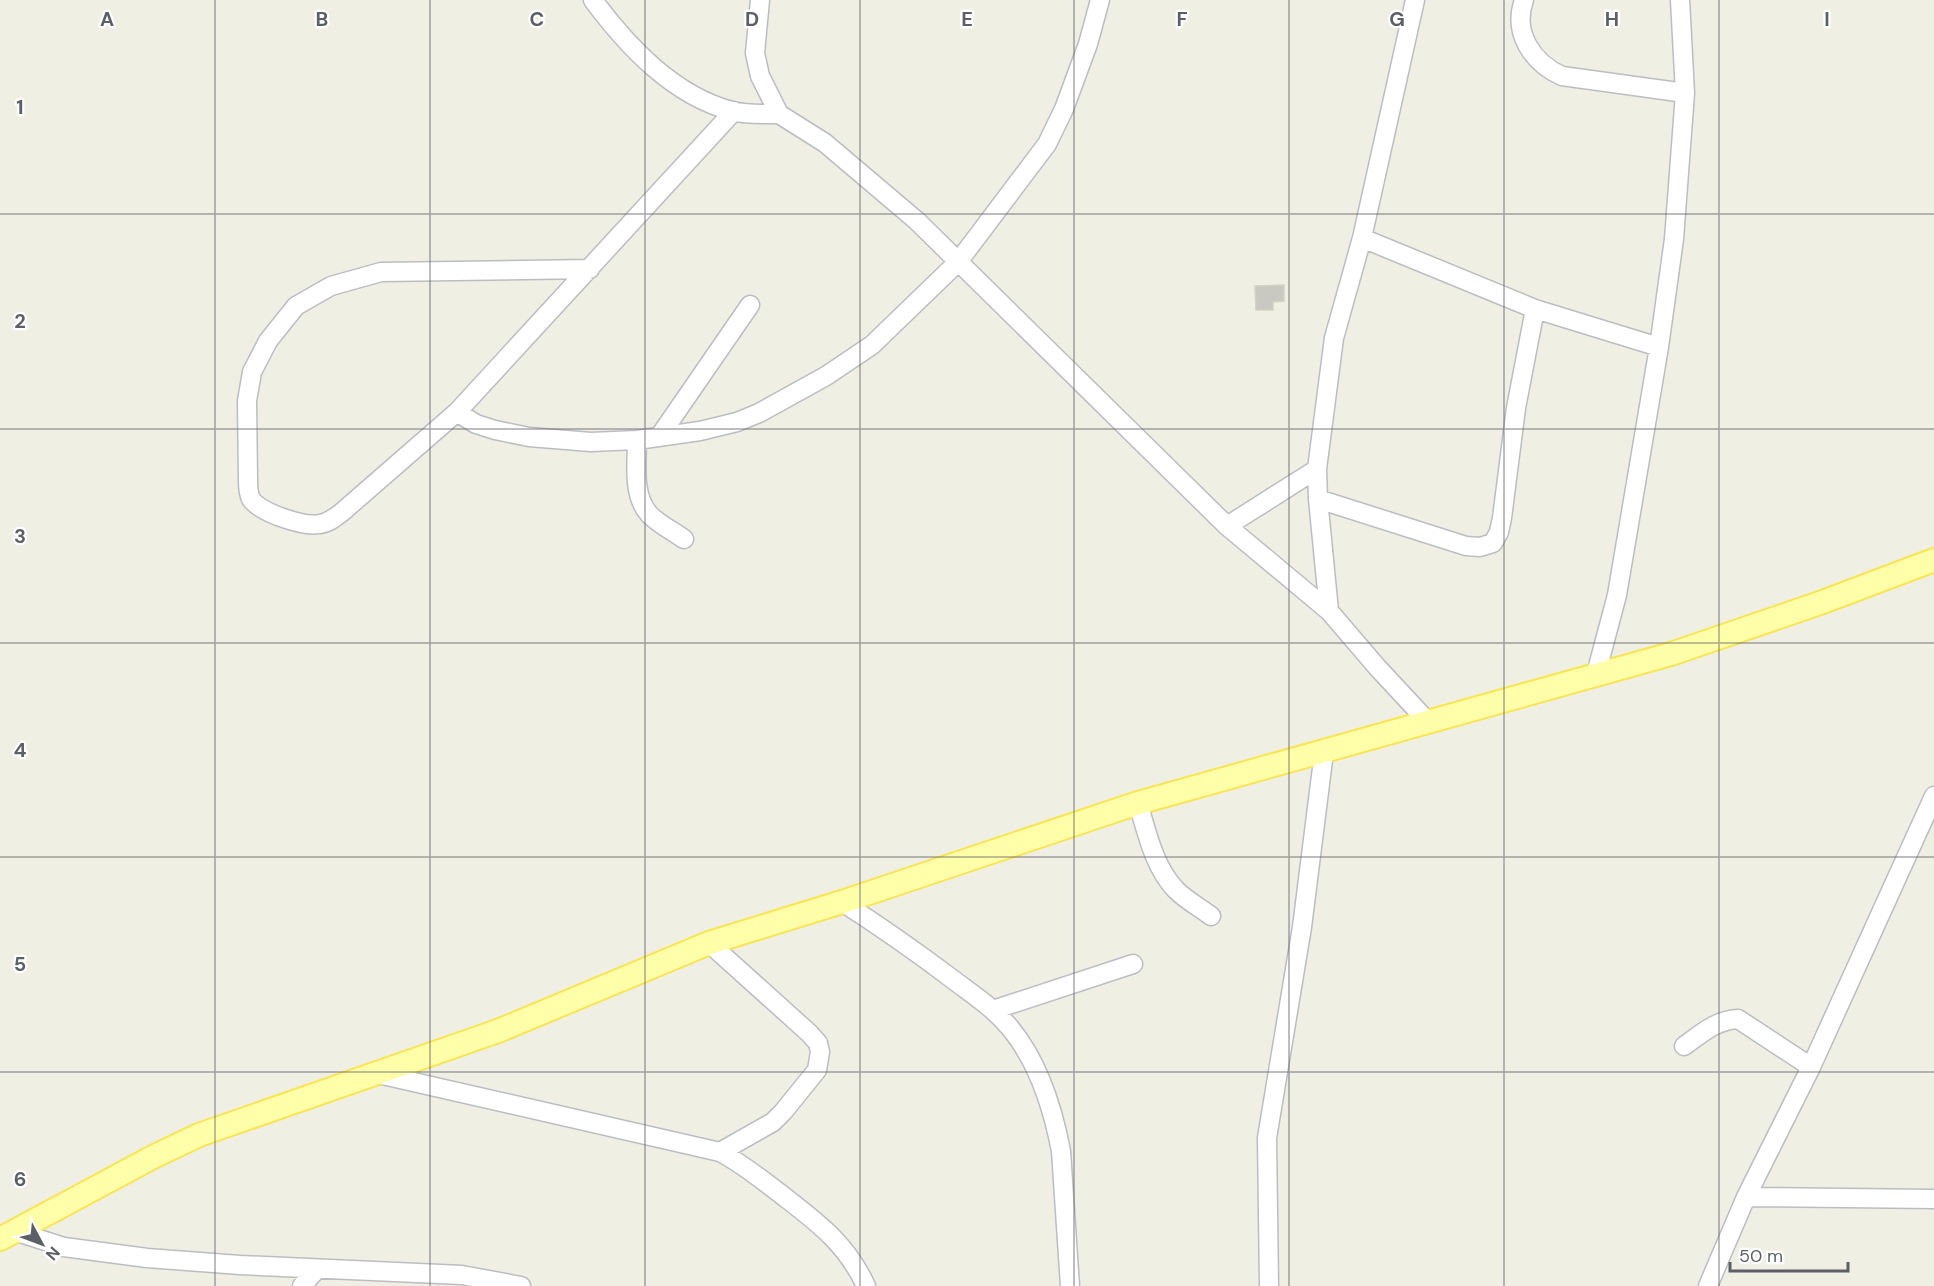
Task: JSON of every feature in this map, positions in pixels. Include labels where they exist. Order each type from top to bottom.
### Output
[{"type":"main road","points":[[7,1235],[176,1145],[228,1124],[519,1023],[709,944],[1138,803],[1671,654],[1934,561]]},
{"type":"street","points":[[593,0],[624,37],[676,85],[701,99],[734,111],[751,114],[779,114]]},
{"type":"street","points":[[760,0],[755,53],[760,76],[779,114],[825,143],[917,221],[1227,526],[1329,611],[1429,723]]},
{"type":"street","points":[[457,412],[476,424],[529,437],[591,442],[637,440],[700,431],[737,422],[759,413],[826,376],[872,345],[958,262],[1047,144],[1064,109],[1088,44],[1100,0]]},
{"type":"street","points":[[1329,611],[1317,499],[1317,469],[1334,338],[1362,238],[1415,0]]},
{"type":"street","points":[[1524,0],[1521,7],[1522,30],[1527,46],[1547,69],[1562,76],[1685,93]]},
{"type":"street","points":[[1596,674],[1617,595],[1659,347],[1674,239],[1685,93],[1680,0]]},
{"type":"street","points":[[590,269],[381,272],[331,286],[296,306],[268,341],[252,372],[247,401],[251,499],[258,506],[280,516],[309,524],[328,522],[341,513],[457,412],[590,269],[734,111]]},
{"type":"street","points":[[1362,238],[1535,309],[1659,347]]},
{"type":"street","points":[[660,437],[750,305]]},
{"type":"street","points":[[1317,499],[1466,546],[1480,547],[1492,543],[1499,532],[1503,518],[1516,408],[1535,309]]},
{"type":"street","points":[[637,440],[637,480],[641,501],[649,514],[684,539]]},
{"type":"street","points":[[1227,526],[1317,469]]},
{"type":"street","points":[[1269,1286],[1267,1138],[1302,927],[1324,752]]},
{"type":"street","points":[[1708,1286],[1746,1197],[1810,1067],[1934,796]]},
{"type":"street","points":[[1138,803],[1151,848],[1163,872],[1185,898],[1211,916]]},
{"type":"street","points":[[842,902],[904,943],[993,1010],[1025,1049],[1043,1089],[1057,1130],[1063,1173],[1070,1286]]},
{"type":"street","points":[[709,944],[809,1033],[818,1043],[820,1052],[817,1070],[778,1117],[720,1152]]},
{"type":"street","points":[[993,1010],[1132,964]]},
{"type":"street","points":[[1684,1046],[1726,1019],[1738,1019],[1810,1067]]},
{"type":"street","points":[[372,1073],[720,1152],[754,1173],[826,1229],[845,1250],[866,1286]]},
{"type":"street","points":[[1746,1197],[1934,1199]]},
{"type":"street","points":[[7,1235],[117,1255],[229,1264],[462,1275],[521,1286]]},
{"type":"street","points":[[302,1286],[317,1269]]},
{"type":"building","points":[[1284,285],[1284,301],[1273,302],[1273,310],[1256,310],[1255,286]]}]
